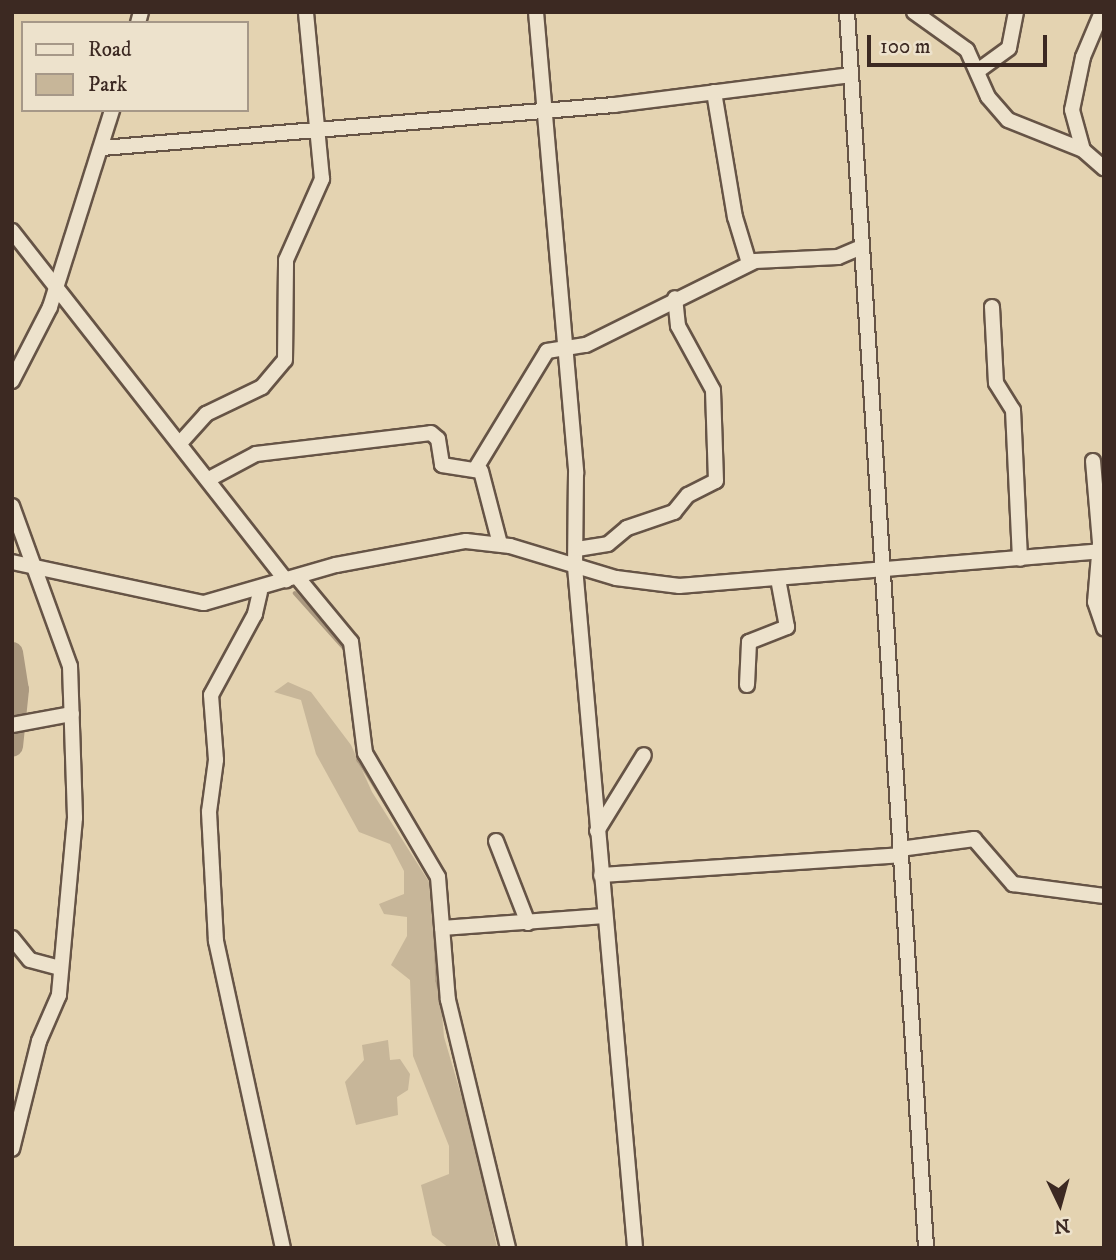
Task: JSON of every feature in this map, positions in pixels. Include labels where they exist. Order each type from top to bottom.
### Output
[{"type":"street","points":[[181,442],[206,414],[262,387],[285,360],[284,270],[322,178],[306,12]]},
{"type":"street","points":[[536,12],[566,348],[577,549],[575,567],[635,1248]]},
{"type":"street","points":[[847,12],[926,1248]]},
{"type":"street","points":[[914,12],[960,44],[979,70],[988,97],[1008,120],[1083,150],[1104,168]]},
{"type":"street","points":[[979,70],[1009,48],[1016,12]]},
{"type":"street","points":[[1083,150],[1074,96],[1102,12]]},
{"type":"street","points":[[102,148],[714,92],[850,75]]},
{"type":"street","points":[[714,92],[735,217],[749,263]]},
{"type":"street","points":[[12,381],[56,288],[111,112]]},
{"type":"street","points":[[12,231],[209,479],[355,651],[360,738],[383,792],[435,868],[452,1023],[488,1146],[508,1248]]},
{"type":"street","points":[[476,468],[505,428],[541,355],[607,335],[675,298],[749,263],[838,257],[862,247]]},
{"type":"street","points":[[577,549],[608,544],[627,527],[677,510],[688,495],[716,481],[713,390],[678,326],[675,298]]},
{"type":"street","points":[[992,307],[996,383],[1013,410],[1020,559]]},
{"type":"street","points":[[209,479],[256,454],[425,432],[438,439],[446,468],[476,468]]},
{"type":"street","points":[[1093,461],[1100,552],[1095,602],[1104,628]]},
{"type":"street","points":[[476,468],[496,514],[500,544]]},
{"type":"street","points":[[12,506],[67,655],[72,714],[75,818],[60,968],[60,995],[39,1041],[12,1149]]},
{"type":"street","points":[[12,562],[204,603],[260,592],[292,579],[437,544],[500,544],[575,567],[679,586],[1100,552]]},
{"type":"street","points":[[747,685],[749,642],[787,627],[778,579]]},
{"type":"street","points":[[260,592],[255,614],[211,695],[216,760],[209,812],[216,941],[283,1248]]},
{"type":"street","points":[[19,724],[72,714]]},
{"type":"street","points":[[597,831],[644,755]]},
{"type":"street","points":[[601,875],[900,852],[974,839],[1013,884],[1104,896]]},
{"type":"street","points":[[496,841],[528,923]]},
{"type":"street","points":[[442,928],[605,916]]},
{"type":"street","points":[[12,938],[30,960],[60,968]]},
{"type":"green space","points":[[288,682],[311,692],[351,745],[372,792],[431,885],[444,1037],[477,1149],[497,1248],[449,1248],[432,1235],[421,1185],[449,1174],[449,1146],[413,1056],[410,980],[391,965],[407,936],[407,917],[384,914],[379,904],[404,894],[404,871],[390,844],[359,832],[316,754],[301,700],[274,692]]},
{"type":"green space","points":[[388,1040],[390,1060],[400,1059],[410,1074],[408,1090],[397,1097],[398,1115],[356,1125],[345,1082],[364,1060],[362,1045]]},
{"type":"waterway","points":[[295,593],[346,650]]},
{"type":"waterway","points":[[12,652],[18,689],[12,746]]},
{"type":"waterway","points":[[350,688],[359,760],[416,852]]},
{"type":"waterway","points":[[435,918],[438,981],[457,1066]]}]
